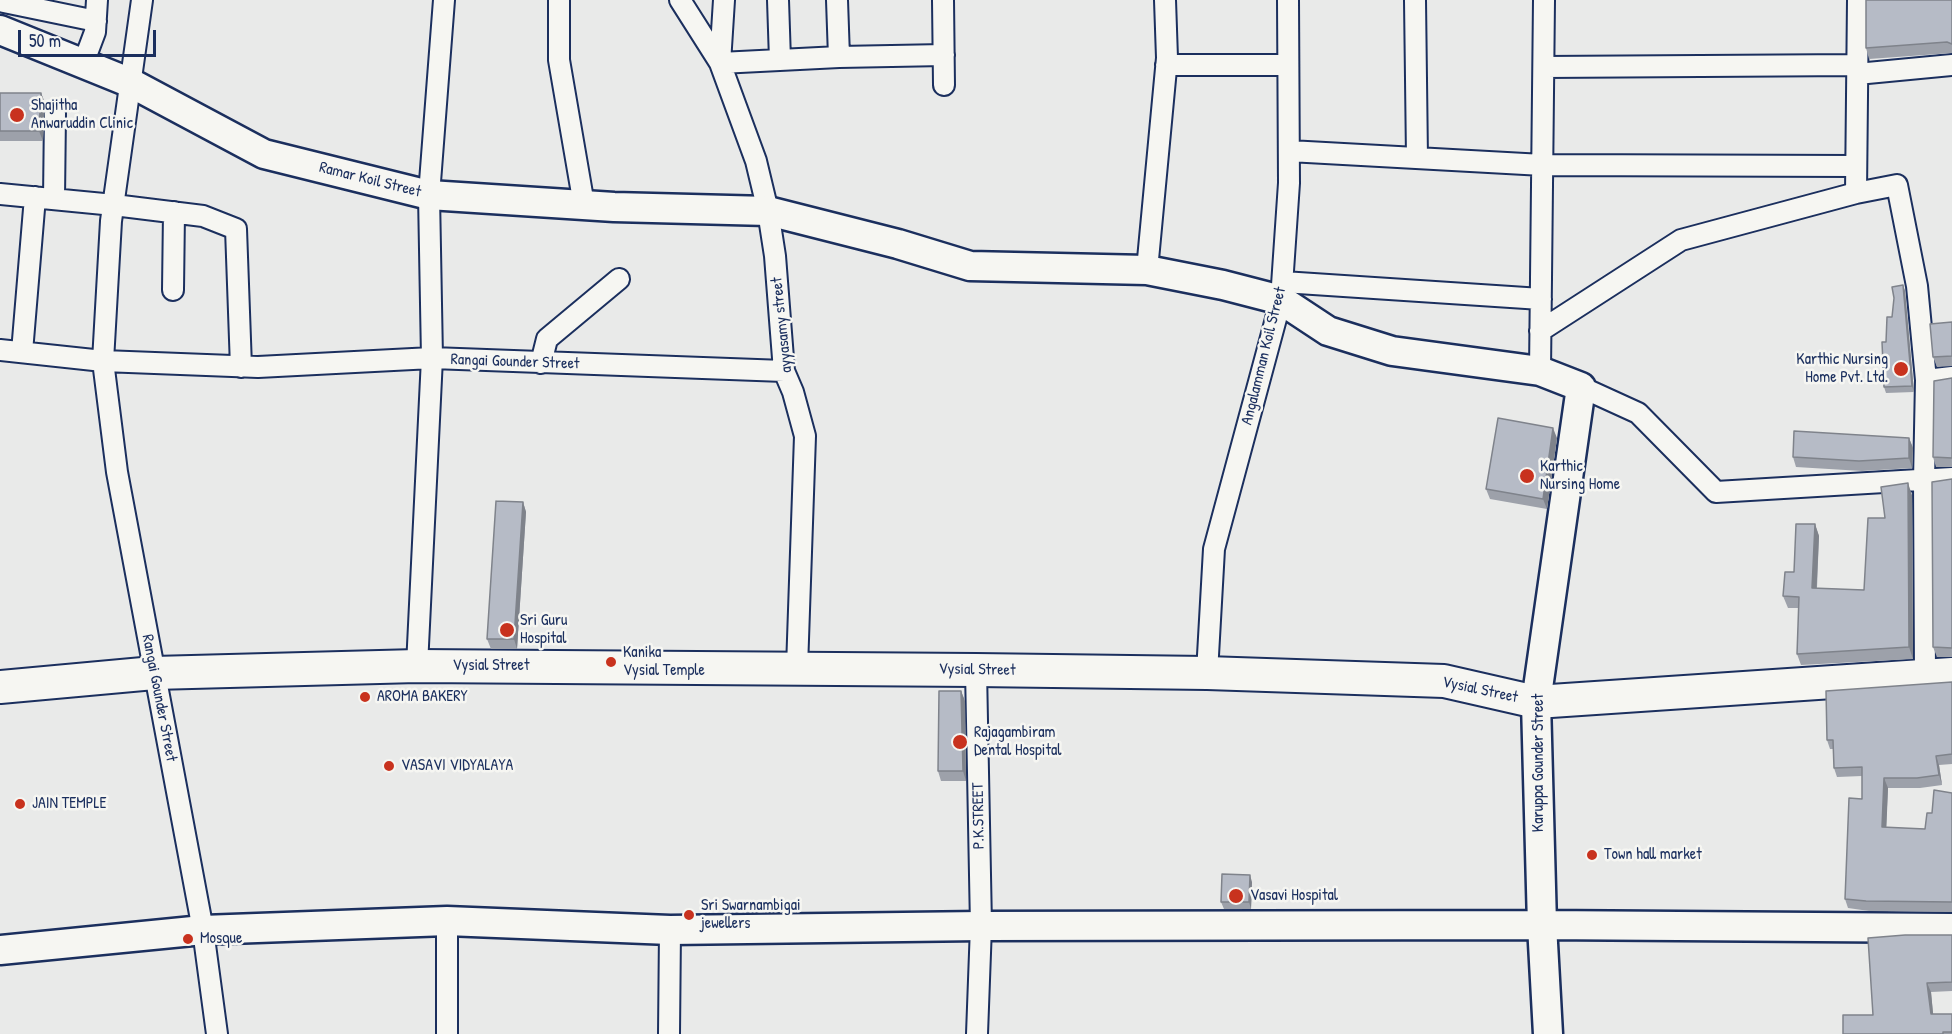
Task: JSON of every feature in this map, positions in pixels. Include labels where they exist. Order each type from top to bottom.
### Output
[{"type":"main road","name":"Vysial Street","points":[[0,687],[154,673],[417,666],[797,668],[1207,673],[1444,681],[1536,702],[1938,675]]},
{"type":"street","points":[[83,64],[95,32],[97,0]]},
{"type":"street","name":"Rangai Gounder Street","points":[[142,0],[114,205],[103,361],[117,472],[203,930],[217,1034]]},
{"type":"street","points":[[417,666],[432,358],[429,195],[444,0]]},
{"type":"street","points":[[559,0],[559,60],[584,205]]},
{"type":"street","name":"ayyasamy street","points":[[680,0],[720,63],[756,161],[768,211],[775,256],[784,371],[793,392],[805,436],[797,668]]},
{"type":"street","points":[[724,0],[720,63],[944,55]]},
{"type":"street","points":[[777,0],[780,60]]},
{"type":"street","points":[[837,0],[839,57]]},
{"type":"street","points":[[942,0],[944,85]]},
{"type":"street","points":[[1147,270],[1166,65],[1165,0]]},
{"type":"street","name":"Angalamman Koil Street","points":[[1207,673],[1214,549],[1282,291],[1289,151],[1288,0]]},
{"type":"street","points":[[1415,0],[1417,158]]},
{"type":"street","points":[[1540,371],[1544,0]]},
{"type":"street","points":[[1856,193],[1858,0]]},
{"type":"street","points":[[4,2],[96,21]]},
{"type":"street","name":"Ramar Koil Street","points":[[0,30],[130,83],[264,154],[429,195],[584,205],[768,211],[898,244],[970,267],[1147,270],[1223,285],[1282,291],[1328,331],[1392,351],[1540,371],[1581,387]]},
{"type":"street","points":[[1166,65],[1288,65]]},
{"type":"street","points":[[1544,68],[1857,69],[1952,66]]},
{"type":"street","points":[[22,352],[55,114]]},
{"type":"street","points":[[1289,151],[1543,165],[1856,166]]},
{"type":"street","points":[[1540,331],[1680,240],[1856,193],[1897,185],[1917,286],[1926,380],[1924,481],[1938,675]]},
{"type":"street","points":[[0,194],[203,216],[236,229],[241,367]]},
{"type":"street","points":[[173,290],[174,212]]},
{"type":"street","points":[[541,363],[547,339],[619,279]]},
{"type":"street","points":[[1282,291],[1541,299]]},
{"type":"street","name":"Rangai Gounder Street","points":[[0,350],[103,361],[241,367],[432,358],[784,371]]},
{"type":"street","points":[[1926,380],[1952,377]]},
{"type":"street","points":[[1581,387],[1638,413],[1716,492],[1952,478]]},
{"type":"street","name":"Karuppa Gounder Street","points":[[1548,1034],[1542,926],[1536,702],[1581,387]]},
{"type":"street","name":"P.K.STREET","points":[[976,670],[981,926],[977,1034]]},
{"type":"street","points":[[447,921],[447,1034]]},
{"type":"street","points":[[0,950],[203,930],[447,921],[670,930],[981,926],[1952,928]]},
{"type":"street","points":[[669,1034],[670,930]]},
{"type":"building","points":[[1866,0],[1952,0],[1952,44],[1947,42],[1866,48]]},
{"type":"building","points":[[0,93],[41,93],[39,131],[0,131]]},
{"type":"building","points":[[1903,285],[1912,386],[1884,387],[1882,342],[1886,342],[1887,317],[1892,317],[1894,298],[1892,287]]},
{"type":"building","points":[[1952,322],[1952,356],[1933,357],[1930,324]]},
{"type":"building","points":[[1952,378],[1952,458],[1933,457],[1934,381]]},
{"type":"building","points":[[1498,418],[1553,428],[1543,499],[1486,489]]},
{"type":"building","points":[[1794,431],[1909,438],[1909,458],[1859,461],[1793,457]]},
{"type":"building","points":[[1952,479],[1952,648],[1933,647],[1932,482]]},
{"type":"building","points":[[1908,483],[1909,647],[1797,654],[1799,597],[1783,596],[1785,572],[1794,572],[1796,524],[1815,524],[1812,588],[1864,590],[1868,518],[1885,518],[1881,487]]},
{"type":"building","points":[[496,501],[523,502],[514,639],[487,639]]},
{"type":"building","points":[[1952,682],[1952,754],[1936,756],[1939,775],[1884,778],[1882,827],[1925,829],[1927,813],[1932,813],[1934,790],[1952,793],[1952,902],[1845,899],[1849,798],[1862,799],[1862,767],[1834,768],[1833,740],[1827,740],[1826,691]]},
{"type":"building","points":[[939,691],[961,691],[963,771],[938,771]]},
{"type":"building","points":[[1222,874],[1250,875],[1249,902],[1221,902]]},
{"type":"building","points":[[1952,935],[1952,982],[1927,983],[1931,1014],[1952,1014],[1952,1032],[1943,1032],[1943,1034],[1843,1034],[1843,1015],[1873,1015],[1868,938]]},
{"type":"place","name":"Shajitha Anwaruddin Clinic","points":[[17,115]]},
{"type":"place","name":"Karthic Nursing Home Pvt. Ltd.","points":[[1901,369]]},
{"type":"place","name":"Karthic Nursing Home","points":[[1527,476]]},
{"type":"place","name":"Sri Guru Hospital","points":[[507,630]]},
{"type":"place","name":"Kanika Vysial Temple","points":[[611,662]]},
{"type":"place","name":"AROMA BAKERY","points":[[365,697]]},
{"type":"place","name":"Rajagambiram Dental Hospital","points":[[960,742]]},
{"type":"place","name":"VASAVI VIDYALAYA","points":[[389,766]]},
{"type":"place","name":"JAIN TEMPLE","points":[[20,804]]},
{"type":"place","name":"Town hall market","points":[[1592,855]]},
{"type":"place","name":"Vasavi Hospital","points":[[1236,896]]},
{"type":"place","name":"Sri Swarnambigai jewellers","points":[[689,915]]},
{"type":"place","name":"Mosque","points":[[188,939]]}]
